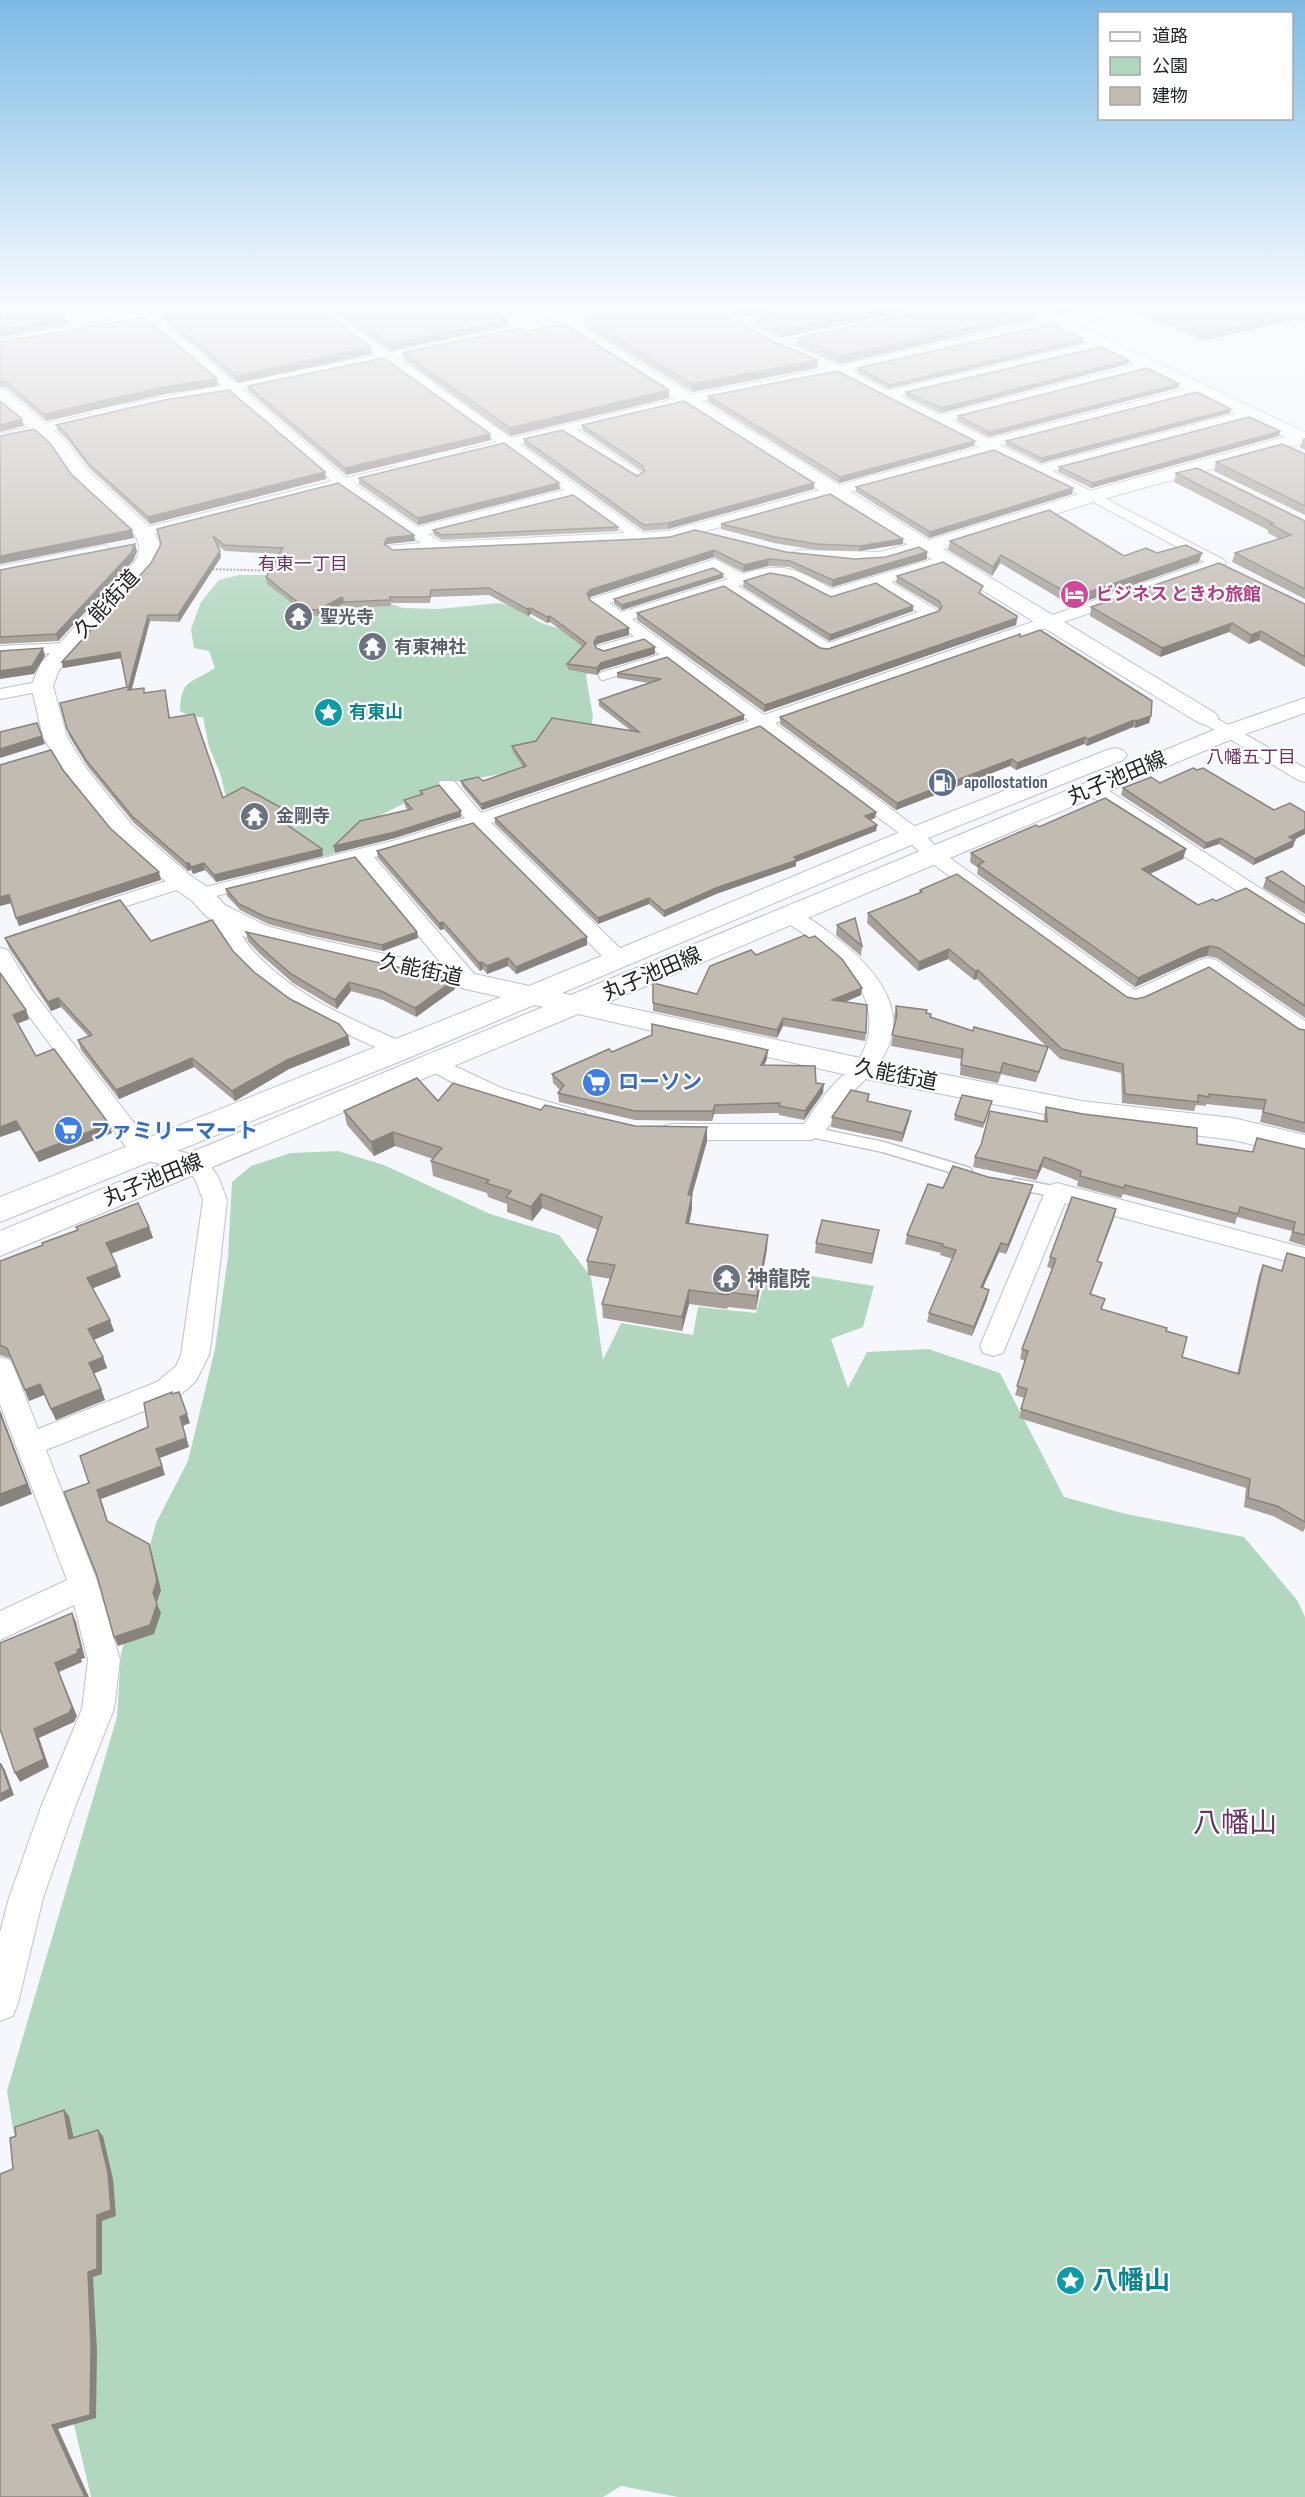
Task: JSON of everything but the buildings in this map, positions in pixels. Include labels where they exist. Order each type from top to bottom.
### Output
[{"type":"street","points":[[34,422],[59,444],[81,475],[144,539],[342,482],[408,467]]},
{"type":"street","points":[[0,438],[75,422]]},
{"type":"street","points":[[272,422],[342,482],[439,548]]},
{"type":"street","points":[[478,422],[641,538]]},
{"type":"street","points":[[452,456],[597,422]]},
{"type":"street","points":[[725,422],[946,560],[1305,776]]},
{"type":"street","points":[[68,919],[199,896],[362,855],[478,821],[1047,621],[1223,565],[1093,496],[944,422]]},
{"type":"street","points":[[394,549],[669,536],[1080,422]]},
{"type":"street","points":[[1039,470],[1223,422]]},
{"type":"street","points":[[1263,422],[1296,443]]},
{"type":"street","points":[[566,429],[636,476]]},
{"type":"street","points":[[787,554],[880,557],[925,546],[1093,496],[1296,443]]},
{"type":"street","points":[[1196,468],[1216,478]]},
{"type":"street","points":[[417,532],[576,492]]},
{"type":"street","points":[[695,529],[730,538]]},
{"type":"street","name":"久能街道","points":[[144,539],[150,551],[144,564],[49,668],[42,686],[55,737],[51,750],[76,771],[123,830],[199,896],[257,932],[305,945],[865,1069],[1081,1111],[1233,1129],[1305,1146]]},
{"type":"street","points":[[0,571],[115,548]]},
{"type":"street","points":[[620,618],[769,572],[797,576],[830,595],[946,560]]},
{"type":"street","points":[[878,581],[931,613],[827,650],[734,583],[715,564],[597,602],[914,835],[933,855],[1133,999],[1208,964],[1305,1032]]},
{"type":"street","points":[[604,650],[647,637]]},
{"type":"street","points":[[0,651],[65,648]]},
{"type":"street","name":"丸子池田線","points":[[0,1244],[1092,789],[1305,683]]},
{"type":"street","points":[[0,694],[42,686]]},
{"type":"street","name":"丸子池田線","points":[[0,1210],[401,1050],[914,835],[1218,725],[1305,705]]},
{"type":"street","points":[[447,785],[478,821],[617,958]]},
{"type":"street","points":[[1092,789],[1305,926]]},
{"type":"street","points":[[362,855],[467,980]]},
{"type":"street","points":[[199,896],[249,960],[285,990],[326,1015],[401,1050]]},
{"type":"street","points":[[646,1130],[811,1131],[832,1101],[865,1069],[872,1059],[880,1036],[881,1013],[878,996],[864,972],[790,916]]},
{"type":"street","points":[[4,944],[23,993],[143,1152],[195,1163],[206,1176],[215,1200],[199,1335],[195,1355],[186,1373],[167,1390],[31,1444]]},
{"type":"street","points":[[435,1064],[496,1095],[595,1121]]},
{"type":"street","points":[[993,1346],[1057,1192],[1305,1257]]},
{"type":"street","points":[[0,1368],[84,1586],[104,1660],[98,1709],[58,1806],[26,1898],[0,2003]]},
{"type":"street","points":[[0,1626],[84,1586]]},
{"type":"lane","points":[[603,676],[672,655]]},
{"type":"lane","points":[[811,1131],[883,1147],[977,1176]]},
{"type":"lane","points":[[999,1181],[1057,1192]]},
{"type":"path","points":[[200,569],[281,571]]},
{"type":"green space","points":[[239,575],[277,575],[373,598],[403,608],[438,609],[499,603],[513,606],[541,623],[583,636],[600,650],[586,649],[567,670],[587,673],[593,717],[590,735],[537,768],[443,784],[347,832],[343,846],[333,854],[238,877],[221,878],[229,809],[220,773],[209,747],[203,717],[192,717],[180,711],[185,687],[215,668],[209,651],[194,648],[191,629],[201,602],[219,580]]},
{"type":"green space","points":[[338,1151],[384,1165],[490,1214],[559,1235],[591,1277],[603,1360],[621,1323],[693,1335],[698,1307],[756,1313],[768,1269],[874,1286],[863,1327],[831,1339],[848,1388],[867,1352],[928,1349],[1000,1373],[1064,1497],[1126,1514],[1244,1537],[1297,1600],[1305,1617],[1305,2497],[678,2497],[621,2486],[603,2497],[91,2497],[31,2242],[7,2091],[117,1717],[121,1654],[156,1523],[188,1461],[215,1349],[228,1257],[232,1182],[251,1166],[291,1153]]},
{"type":"place","name":"ビジネス ときわ旅館","points":[[1075,594]]},
{"type":"place","name":"聖光寺","points":[[299,617]]},
{"type":"place","name":"有東神社","points":[[373,647]]},
{"type":"place","name":"有東山","points":[[328,712]]},
{"type":"place","name":"apollostation","points":[[943,782]]},
{"type":"place","name":"金剛寺","points":[[255,816]]},
{"type":"place","name":"ローソン","points":[[597,1082]]},
{"type":"place","name":"ファミリーマート","points":[[69,1131]]},
{"type":"place","name":"神龍院","points":[[726,1279]]},
{"type":"place","name":"八幡山","points":[[1071,2281]]},
{"type":"district","name":"有東一丁目","points":[[303,564]]},
{"type":"district","name":"八幡五丁目","points":[[1251,757]]},
{"type":"district","name":"八幡山","points":[[1235,1823]]}]
